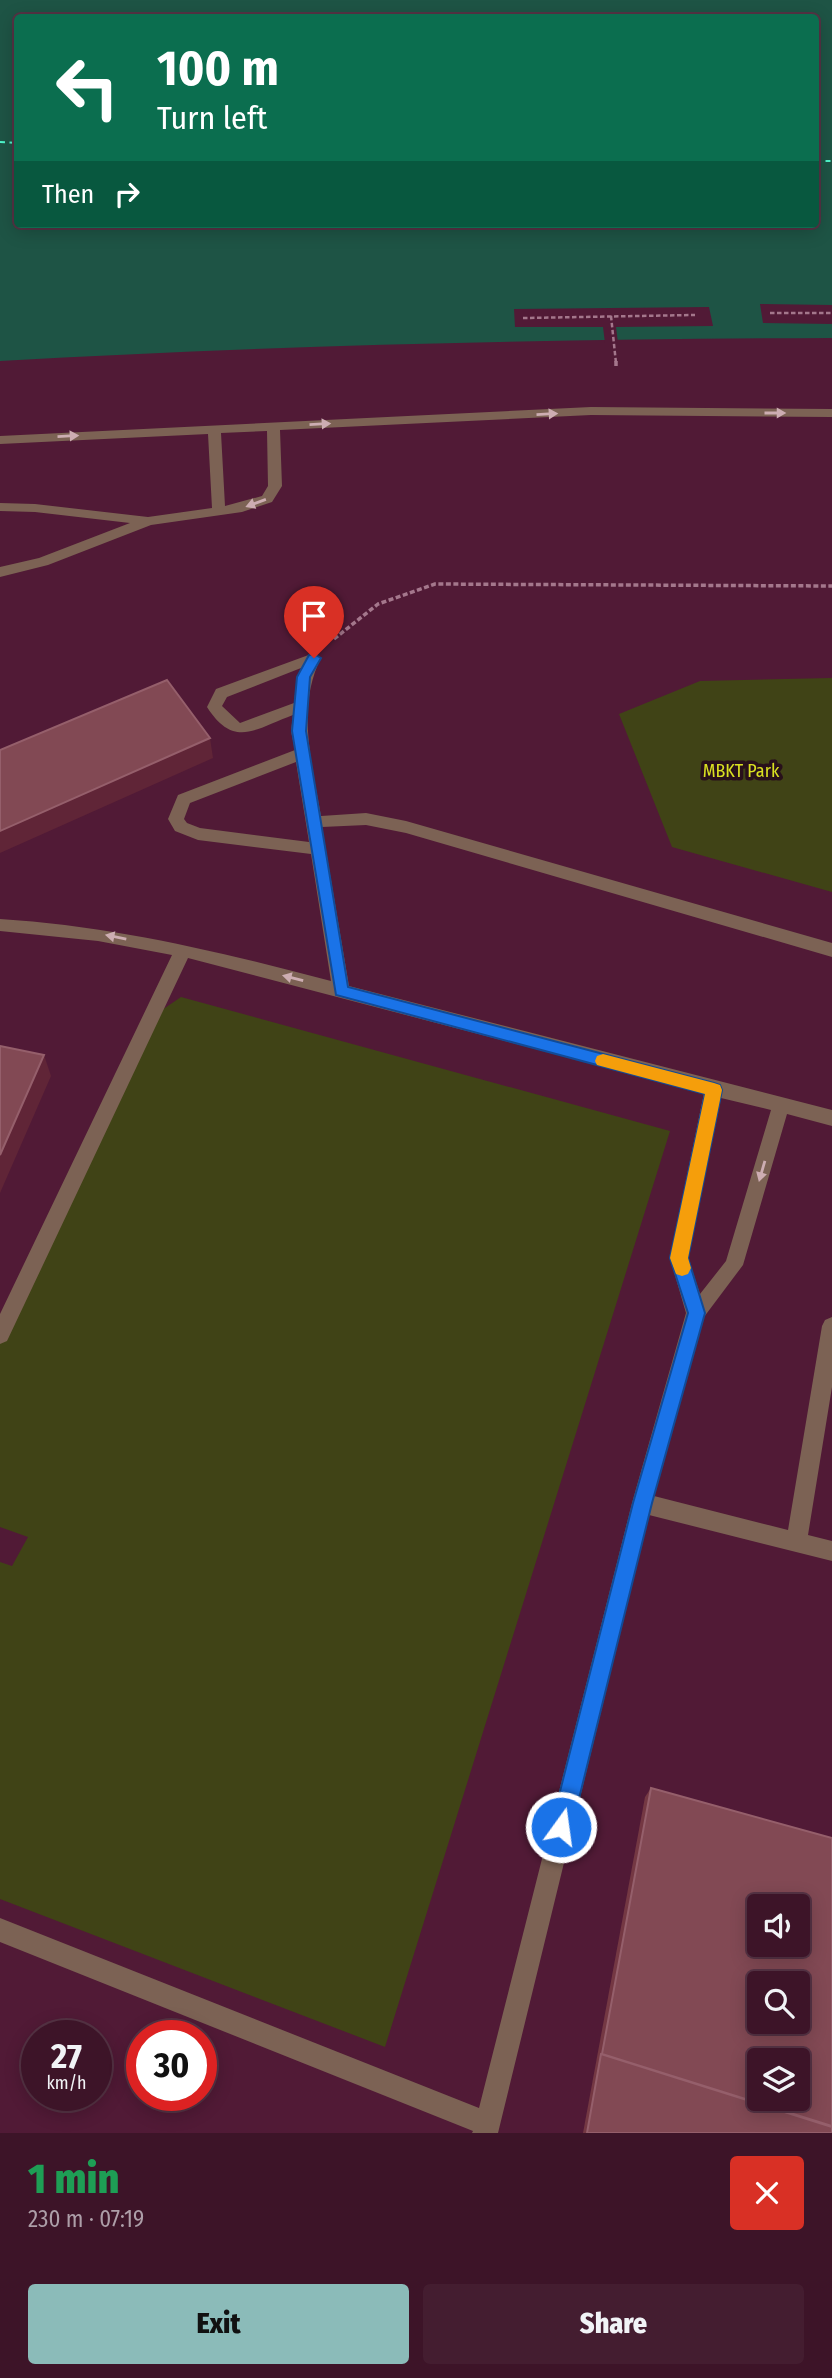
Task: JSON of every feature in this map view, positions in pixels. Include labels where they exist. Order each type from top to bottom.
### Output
[{"type":"street","points":[[0,440],[591,411],[832,413]]},
{"type":"street","points":[[0,572],[43,562],[149,521],[219,512],[267,499],[275,486],[273,427]]},
{"type":"street","points":[[215,429],[219,512]]},
{"type":"street","points":[[0,507],[35,508],[149,521]]},
{"type":"street","points":[[314,658],[303,677],[299,731],[341,991]]},
{"type":"street","points":[[302,706],[240,729],[232,726],[214,707],[221,693],[314,658]]},
{"type":"street","points":[[303,753],[184,799],[176,819],[181,827],[198,834],[318,849]]},
{"type":"street","points":[[314,822],[366,819],[406,827],[832,950]]},
{"type":"street","points":[[0,925],[91,932],[183,950],[714,1090],[832,1118]]},
{"type":"street","points":[[0,1335],[183,950]]},
{"type":"street","points":[[696,1313],[679,1258],[714,1090]]},
{"type":"street","points":[[0,1930],[486,2129],[642,1503],[696,1313],[734,1265],[781,1105]]},
{"type":"street","points":[[797,1541],[832,1326]]},
{"type":"street","points":[[642,1503],[832,1551]]},
{"type":"path","points":[[770,313],[832,313]]},
{"type":"path","points":[[523,318],[695,315]]},
{"type":"path","points":[[611,316],[616,366]]},
{"type":"path","points":[[314,658],[378,604],[435,584],[832,586]]},
{"type":"green space","name":"MBKT Park","points":[[832,678],[832,892],[672,847],[619,714],[700,681]]},
{"type":"green space","points":[[181,997],[670,1131],[385,2047],[0,1899],[0,1562],[12,1566],[28,1537],[0,1527],[0,1322],[156,1014]]},
{"type":"shaded area","points":[[0,0],[832,0],[832,338],[416,344],[0,361]]},
{"type":"pier","points":[[760,304],[832,305],[832,324],[763,323]]},
{"type":"pier","points":[[709,307],[713,326],[616,327],[618,343],[605,343],[603,327],[515,327],[514,309]]},
{"type":"building","points":[[167,680],[210,738],[0,831],[0,750]]},
{"type":"building","points":[[0,1046],[44,1055],[0,1155]]},
{"type":"building","points":[[651,1788],[832,1838],[832,2126],[784,2111],[810,2111],[810,2048],[747,2048],[747,2099],[602,2054]]},
{"type":"building","points":[[601,2054],[747,2100],[747,2111],[781,2111],[832,2127],[832,2133],[587,2133]]},
{"type":"ferry route","points":[[0,142],[14,143]]},
{"type":"ferry route","points":[[819,161],[832,161]]},
{"type":"slow traffic","points":[[603,1061],[714,1090],[679,1258],[682,1268]]},
{"type":"route","points":[[314,658],[303,677],[299,731],[341,991],[714,1090],[679,1258],[696,1313],[642,1503],[561,1827]]}]
